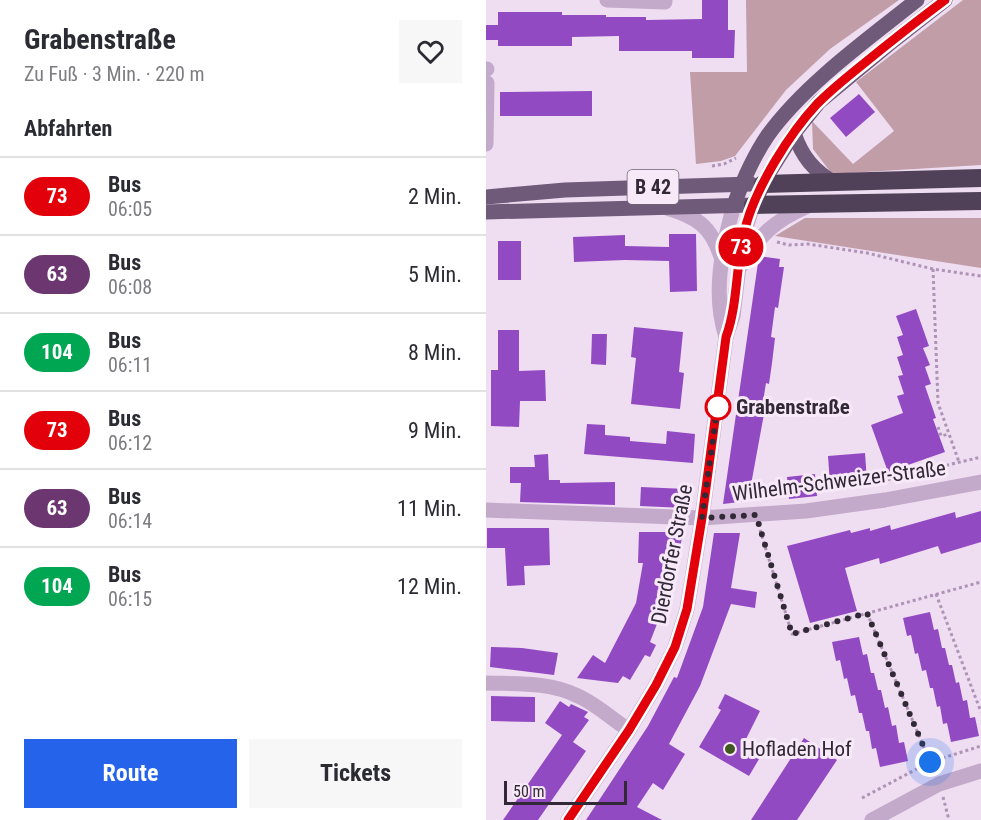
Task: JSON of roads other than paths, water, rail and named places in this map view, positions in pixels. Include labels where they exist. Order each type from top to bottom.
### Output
[{"type":"highway","name":"B 42","points":[[763,184],[981,178]]},
{"type":"highway","name":"B 42","points":[[753,205],[981,201]]},
{"type":"main road","name":"Dierdorfer Straße","points":[[734,205],[741,184],[765,141],[788,111],[832,69],[917,0]]},
{"type":"main road","name":"Dierdorfer Straße","points":[[753,205],[794,133],[819,102],[945,0]]},
{"type":"main road","points":[[794,133],[800,150],[811,166],[836,183]]},
{"type":"main road","name":"B 42","points":[[486,197],[566,190],[763,184]]},
{"type":"main road","name":"B 42","points":[[486,212],[753,205]]},
{"type":"street","points":[[607,0],[665,2],[665,0]]},
{"type":"street","points":[[486,144],[487,74]]},
{"type":"street","points":[[738,271],[763,234],[784,217],[813,204]]},
{"type":"street","name":"Dierdorfer Straße","points":[[726,337],[719,304],[721,257],[734,205]]},
{"type":"street","name":"Dierdorfer Straße","points":[[568,820],[629,730],[656,685],[675,647],[687,609],[702,518],[726,337],[733,316],[746,226],[753,205]]},
{"type":"street","points":[[664,207],[695,218],[706,227],[721,257]]},
{"type":"street","name":"Wilhelm-Schweizer-Straße","points":[[702,518],[806,511],[885,500],[981,482]]},
{"type":"street","points":[[486,510],[702,518]]},
{"type":"street","points":[[486,683],[534,684],[568,692],[579,696],[629,730]]},
{"type":"street","points":[[872,820],[939,784],[981,771]]},
{"type":"place","name":"Grabenstraße","points":[[718,407]]},
{"type":"place","name":"Hofladen Hof","points":[[730,749]]}]
